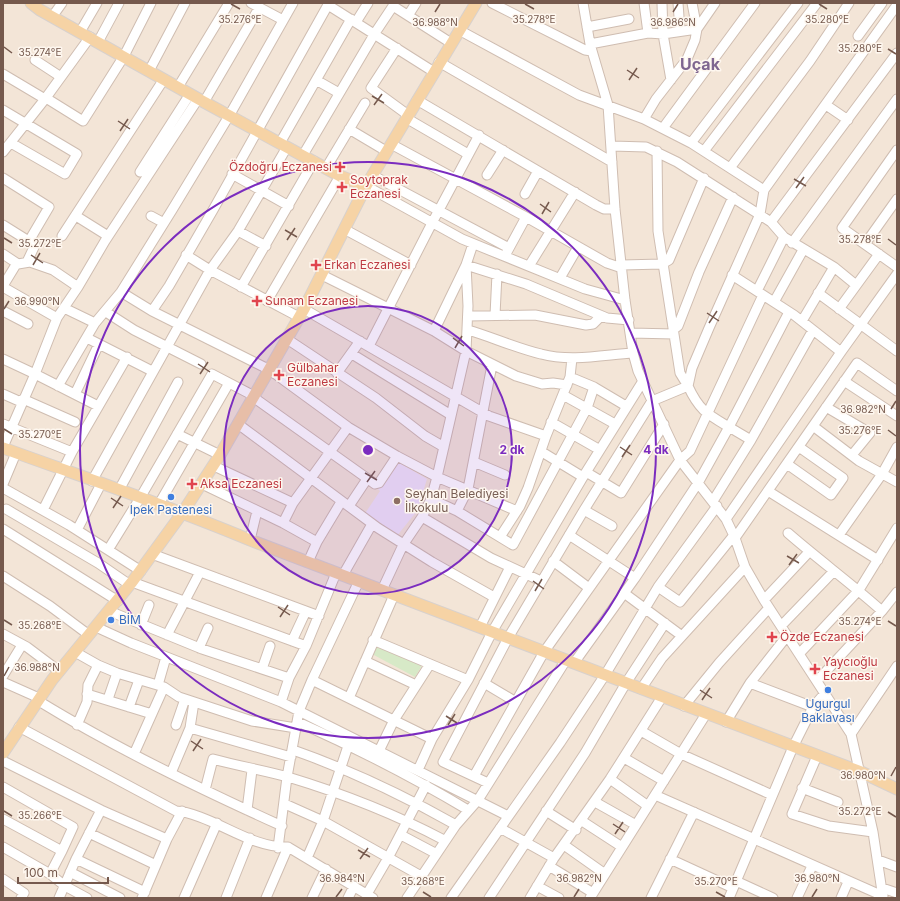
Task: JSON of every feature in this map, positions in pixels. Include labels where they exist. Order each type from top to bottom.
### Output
[{"type":"main road","points":[[3,753],[38,699],[59,671],[131,584],[214,466],[270,370],[322,275],[372,175],[476,3]]},
{"type":"main road","points":[[38,5],[52,17],[229,116],[340,176],[366,186]]},
{"type":"main road","points":[[3,447],[140,498],[183,512],[250,540],[860,772],[897,789]]},
{"type":"street","points":[[52,17],[62,3]]},
{"type":"street","points":[[90,37],[97,3]]},
{"type":"street","points":[[3,110],[26,123],[77,154],[65,174],[5,148],[26,123],[46,99],[90,37],[119,3]]},
{"type":"street","points":[[3,74],[83,121],[124,56],[151,3]]},
{"type":"street","points":[[149,71],[185,3]]},
{"type":"street","points":[[178,87],[229,3]]},
{"type":"street","points":[[58,386],[95,323],[106,312],[121,292],[164,223],[229,116],[293,3]]},
{"type":"street","points":[[77,530],[96,482],[152,372],[210,270],[238,231],[261,191],[316,80],[354,20],[368,3]]},
{"type":"street","points":[[409,14],[416,3]]},
{"type":"street","points":[[492,3],[508,13],[585,50],[591,47],[648,32],[663,34],[696,29],[715,3]]},
{"type":"street","points":[[583,3],[591,47],[608,104],[615,209],[625,300],[633,353],[642,381],[680,460],[726,519],[735,537],[745,567],[768,609],[781,626],[825,693],[850,734],[874,832],[882,894]]},
{"type":"street","points":[[644,3],[648,32]]},
{"type":"street","points":[[662,3],[663,34],[671,80]]},
{"type":"street","points":[[678,3],[680,31]]},
{"type":"street","points":[[644,119],[656,100],[687,59],[696,40],[692,3]]},
{"type":"street","points":[[663,128],[756,3]]},
{"type":"street","points":[[691,143],[798,3]]},
{"type":"street","points":[[704,151],[817,3]]},
{"type":"street","points":[[730,168],[810,61],[849,3]]},
{"type":"street","points":[[858,36],[882,3]]},
{"type":"street","points":[[152,312],[329,4],[397,48],[436,67],[612,162]]},
{"type":"street","points":[[3,447],[7,426],[35,374],[57,318],[255,5],[283,20]]},
{"type":"street","points":[[688,386],[692,368],[760,214],[764,190],[897,5]]},
{"type":"street","points":[[303,155],[374,33],[393,6],[409,14],[451,43]]},
{"type":"street","points":[[587,27],[629,19]]},
{"type":"street","points":[[459,30],[578,95],[596,102],[608,104],[663,128],[691,143],[764,190]]},
{"type":"street","points":[[397,48],[371,88],[407,117],[468,154]]},
{"type":"street","points":[[772,222],[897,53]]},
{"type":"street","points":[[35,60],[61,77]]},
{"type":"street","points":[[62,236],[164,79]]},
{"type":"street","points":[[316,80],[339,93]]},
{"type":"street","points":[[140,172],[197,98]]},
{"type":"street","points":[[474,776],[544,652],[680,460],[690,451],[760,293],[788,240],[897,99]]},
{"type":"street","points":[[417,100],[600,207],[615,209]]},
{"type":"street","points":[[326,168],[365,103]]},
{"type":"street","points":[[826,105],[848,120]]},
{"type":"street","points":[[349,129],[455,179],[550,230],[607,263],[622,266],[662,264],[669,260],[704,178]]},
{"type":"street","points":[[369,346],[438,211],[479,135]]},
{"type":"street","points":[[612,146],[646,147],[657,151],[704,178],[772,222],[788,240],[834,267],[856,285]]},
{"type":"street","points":[[487,176],[504,150]]},
{"type":"street","points":[[897,150],[842,228],[897,267]]},
{"type":"street","points":[[657,151],[658,231],[680,373],[695,402],[707,414],[751,440]]},
{"type":"street","points":[[242,287],[314,162]]},
{"type":"street","points":[[525,194],[538,171]]},
{"type":"street","points":[[232,174],[289,206]]},
{"type":"street","points":[[372,175],[509,248]]},
{"type":"street","points":[[267,300],[340,176]]},
{"type":"street","points":[[3,178],[49,207],[29,241]]},
{"type":"street","points":[[366,186],[432,223],[474,244],[585,289],[625,300]]},
{"type":"street","points":[[529,266],[575,192]]},
{"type":"street","points":[[674,332],[733,197]]},
{"type":"street","points":[[865,244],[897,200]]},
{"type":"street","points":[[76,216],[108,236]]},
{"type":"street","points":[[151,216],[164,223]]},
{"type":"street","points":[[504,257],[526,217]]},
{"type":"street","points":[[3,225],[35,245],[27,262]]},
{"type":"street","points":[[344,229],[411,265]]},
{"type":"street","points":[[238,231],[266,246]]},
{"type":"street","points":[[434,332],[474,244]]},
{"type":"street","points":[[560,278],[578,247]]},
{"type":"street","points":[[774,302],[803,250]]},
{"type":"street","points":[[3,254],[20,264],[27,262],[53,270],[78,287]]},
{"type":"street","points":[[839,309],[879,254]]},
{"type":"street","points":[[186,255],[210,270],[267,300],[301,313],[360,341],[456,399],[489,416],[546,436]]},
{"type":"street","points":[[17,263],[3,287],[57,318]]},
{"type":"street","points":[[466,264],[569,301],[601,316],[612,319],[629,320]]},
{"type":"street","points":[[382,590],[403,545],[422,517],[431,498],[437,477],[466,351],[468,316],[466,264]]},
{"type":"street","points":[[802,321],[834,267]]},
{"type":"street","points":[[495,315],[497,274]]},
{"type":"street","points":[[726,519],[841,352],[897,274]]},
{"type":"street","points":[[322,275],[434,332],[492,365],[516,376],[542,384],[569,381],[594,387],[626,406]]},
{"type":"street","points":[[732,275],[802,321],[841,352]]},
{"type":"street","points":[[121,292],[152,312],[270,370],[348,427],[397,456],[437,477],[517,511]]},
{"type":"street","points":[[818,293],[897,351]]},
{"type":"street","points":[[64,308],[95,323]]},
{"type":"street","points":[[3,311],[28,324]]},
{"type":"street","points":[[106,312],[134,330],[167,345],[201,364]]},
{"type":"street","points":[[407,898],[444,840],[478,800],[570,661],[635,578],[698,483],[789,312]]},
{"type":"street","points":[[468,316],[535,314],[586,325],[593,324],[601,316]]},
{"type":"street","points":[[468,330],[541,354],[572,358],[633,353]]},
{"type":"street","points":[[451,898],[605,675],[643,608],[715,503],[813,330]]},
{"type":"street","points":[[631,333],[674,332]]},
{"type":"street","points":[[87,338],[127,357],[152,372]]},
{"type":"street","points":[[287,339],[376,398],[425,436],[444,446]]},
{"type":"street","points":[[337,373],[360,341]]},
{"type":"street","points":[[75,394],[99,344]]},
{"type":"street","points":[[352,354],[452,415]]},
{"type":"street","points":[[43,510],[72,452],[127,357]]},
{"type":"street","points":[[500,537],[517,511],[542,452],[551,422],[569,381],[572,358]]},
{"type":"street","points":[[3,359],[98,406]]},
{"type":"street","points":[[658,587],[680,602],[735,537],[857,363],[897,391]]},
{"type":"street","points":[[457,511],[468,489],[492,365]]},
{"type":"street","points":[[108,550],[212,374],[253,397],[375,484],[379,483],[397,456]]},
{"type":"street","points":[[418,770],[432,739],[468,680],[492,632],[525,573],[642,381]]},
{"type":"street","points":[[844,381],[897,416]]},
{"type":"street","points":[[119,490],[178,382]]},
{"type":"street","points":[[159,504],[229,383]]},
{"type":"street","points":[[488,783],[443,762],[508,638],[541,581],[652,401],[688,386]]},
{"type":"street","points":[[431,498],[457,511],[513,545],[587,408],[594,387]]},
{"type":"street","points":[[3,394],[22,400],[75,422]]},
{"type":"street","points":[[563,395],[615,424]]},
{"type":"street","points":[[826,407],[870,433],[852,455]]},
{"type":"street","points":[[551,422],[600,450]]},
{"type":"street","points":[[238,424],[372,524],[403,545],[494,597]]},
{"type":"street","points":[[542,452],[557,462],[622,493],[664,424]]},
{"type":"street","points":[[7,426],[72,452]]},
{"type":"street","points":[[813,426],[852,455],[897,482]]},
{"type":"street","points":[[283,523],[293,503],[312,479],[348,427]]},
{"type":"street","points":[[177,434],[220,455]]},
{"type":"street","points":[[787,464],[830,495],[843,478],[798,447]]},
{"type":"street","points":[[839,535],[882,474],[897,447]]},
{"type":"street","points":[[3,484],[16,453]]},
{"type":"street","points":[[474,462],[505,475]]},
{"type":"street","points":[[214,466],[293,503]]},
{"type":"street","points":[[308,562],[317,542],[345,504],[367,479]]},
{"type":"street","points":[[202,484],[283,523],[317,542]]},
{"type":"street","points":[[3,488],[77,530],[140,571]]},
{"type":"street","points":[[768,491],[878,560]]},
{"type":"street","points":[[6,509],[131,584],[184,601],[306,646]]},
{"type":"street","points":[[584,510],[612,526]]},
{"type":"street","points":[[250,540],[257,511]]},
{"type":"street","points":[[422,517],[450,535],[510,568],[541,581]]},
{"type":"street","points":[[280,702],[289,678],[340,574],[372,524]]},
{"type":"street","points":[[799,654],[859,590],[897,528]]},
{"type":"street","points":[[3,529],[118,601]]},
{"type":"street","points":[[788,533],[809,552],[859,590],[882,611]]},
{"type":"street","points":[[569,535],[635,578]]},
{"type":"street","points":[[764,600],[809,552]]},
{"type":"street","points":[[152,554],[319,616]]},
{"type":"street","points":[[553,561],[588,588]]},
{"type":"street","points":[[641,689],[662,658],[745,567]]},
{"type":"street","points":[[480,627],[510,568]]},
{"type":"street","points":[[781,626],[834,571]]},
{"type":"street","points":[[168,635],[200,572]]},
{"type":"street","points":[[3,576],[93,631],[166,657],[299,711],[468,810]]},
{"type":"street","points":[[266,898],[283,847],[282,826],[287,777],[299,711],[359,581]]},
{"type":"street","points":[[817,681],[882,611],[897,592]]},
{"type":"street","points":[[624,593],[682,636]]},
{"type":"street","points":[[349,698],[373,640],[394,595]]},
{"type":"street","points":[[141,625],[149,605]]},
{"type":"street","points":[[684,706],[719,663],[768,609]]},
{"type":"street","points":[[109,611],[199,648],[289,678]]},
{"type":"street","points":[[292,641],[306,611]]},
{"type":"street","points":[[489,898],[585,753],[626,683],[665,623]]},
{"type":"street","points":[[199,648],[208,628]]},
{"type":"street","points":[[3,634],[22,644],[59,671]]},
{"type":"street","points":[[726,722],[750,683],[787,636]]},
{"type":"street","points":[[373,640],[468,680]]},
{"type":"street","points":[[3,676],[22,644]]},
{"type":"street","points":[[262,669],[270,646]]},
{"type":"street","points":[[75,652],[98,665],[117,673],[161,686],[189,700],[252,721],[297,725],[380,751],[508,816]]},
{"type":"street","points":[[134,754],[152,714],[161,686],[166,657]]},
{"type":"street","points":[[365,661],[416,685]]},
{"type":"street","points":[[380,751],[394,720],[430,664]]},
{"type":"street","points":[[77,725],[87,702],[88,685],[98,665]]},
{"type":"street","points":[[850,734],[897,666]]},
{"type":"street","points":[[108,699],[117,673]]},
{"type":"street","points":[[129,706],[139,680]]},
{"type":"street","points":[[312,680],[432,739]]},
{"type":"street","points":[[3,682],[38,699],[77,725],[205,790],[282,826]]},
{"type":"street","points":[[484,683],[516,702]]},
{"type":"street","points":[[750,683],[814,707]]},
{"type":"street","points":[[729,898],[793,747],[814,707],[825,693]]},
{"type":"street","points":[[87,694],[108,699],[152,714]]},
{"type":"street","points":[[530,898],[554,858],[576,830],[595,802],[662,697]]},
{"type":"street","points":[[176,724],[189,700]]},
{"type":"street","points":[[171,773],[190,728],[189,700]]},
{"type":"street","points":[[549,866],[591,896],[706,714]]},
{"type":"street","points":[[19,727],[176,811],[182,811],[217,823],[250,838],[283,847],[308,858],[370,896],[426,785]]},
{"type":"street","points":[[190,728],[342,768],[417,803],[456,825]]},
{"type":"street","points":[[641,731],[681,754],[772,795]]},
{"type":"street","points":[[308,858],[323,821],[350,741]]},
{"type":"street","points":[[817,756],[792,814],[829,826],[874,832]]},
{"type":"street","points":[[624,758],[664,781]]},
{"type":"street","points":[[205,790],[213,759],[252,770],[287,777],[332,792],[408,821],[444,840]]},
{"type":"street","points":[[3,761],[101,810],[167,839]]},
{"type":"street","points":[[247,810],[252,770]]},
{"type":"street","points":[[610,779],[648,806]]},
{"type":"street","points":[[3,788],[73,827],[50,874]]},
{"type":"street","points":[[802,788],[838,802]]},
{"type":"street","points":[[655,795],[754,838],[848,882],[882,894],[897,893]]},
{"type":"street","points":[[595,802],[636,825]]},
{"type":"street","points":[[285,804],[323,821],[421,876]]},
{"type":"street","points":[[60,898],[76,859],[101,810]]},
{"type":"street","points":[[76,859],[144,895],[167,839],[182,811]]},
{"type":"street","points":[[546,811],[576,830]]},
{"type":"street","points":[[652,898],[694,812]]},
{"type":"street","points":[[3,819],[62,851]]},
{"type":"street","points":[[582,821],[622,847]]},
{"type":"street","points":[[184,898],[217,823]]},
{"type":"street","points":[[500,828],[554,858]]},
{"type":"street","points":[[89,833],[156,865]]},
{"type":"street","points":[[401,835],[435,853]]},
{"type":"street","points":[[226,898],[250,838]]},
{"type":"street","points":[[564,845],[605,874]]},
{"type":"street","points":[[3,847],[50,874],[65,886],[87,898]]},
{"type":"street","points":[[670,859],[773,898]]},
{"type":"street","points":[[878,860],[897,867]]},
{"type":"street","points":[[797,898],[812,866]]},
{"type":"street","points":[[312,898],[326,869]]},
{"type":"street","points":[[70,872],[120,898]]},
{"type":"street","points":[[3,879],[24,893],[21,898]]},
{"type":"street","points":[[841,898],[848,882]]},
{"type":"street","points":[[348,898],[354,886]]},
{"type":"street","points":[[537,886],[559,898]]},
{"type":"shaded area","points":[[3,3],[897,3],[897,898],[3,898]]},
{"type":"shaded area","name":"Seyhan Belediyesi İlkokulu","points":[[396,461],[427,479],[417,511],[396,537],[364,515],[380,491],[378,489]]},
{"type":"green space","points":[[376,645],[424,662],[415,677],[372,654]]},
{"type":"place","name":"Özdoğru Eczanesi","points":[[340,167]]},
{"type":"place","name":"Soytoprak Eczanesi","points":[[342,187]]},
{"type":"place","name":"Erkan Eczanesi","points":[[316,265]]},
{"type":"place","name":"Sunam Eczanesi","points":[[257,301]]},
{"type":"place","name":"Gülbahar Eczanesi","points":[[279,375]]},
{"type":"place","name":"Aksa Eczanesi","points":[[192,484]]},
{"type":"place","name":"Ipek Pastenesi","points":[[171,497]]},
{"type":"place","name":"Seyhan Belediyesi İlkokulu","points":[[397,501]]},
{"type":"place","name":"BİM","points":[[111,620]]},
{"type":"place","name":"Özde Eczanesi","points":[[772,637]]},
{"type":"place","name":"Yaycıoğlu Eczanesi","points":[[815,669]]},
{"type":"place","name":"Ugurgul Baklavası","points":[[828,690]]},
{"type":"district","name":"Uçak","points":[[700,64]]}]
